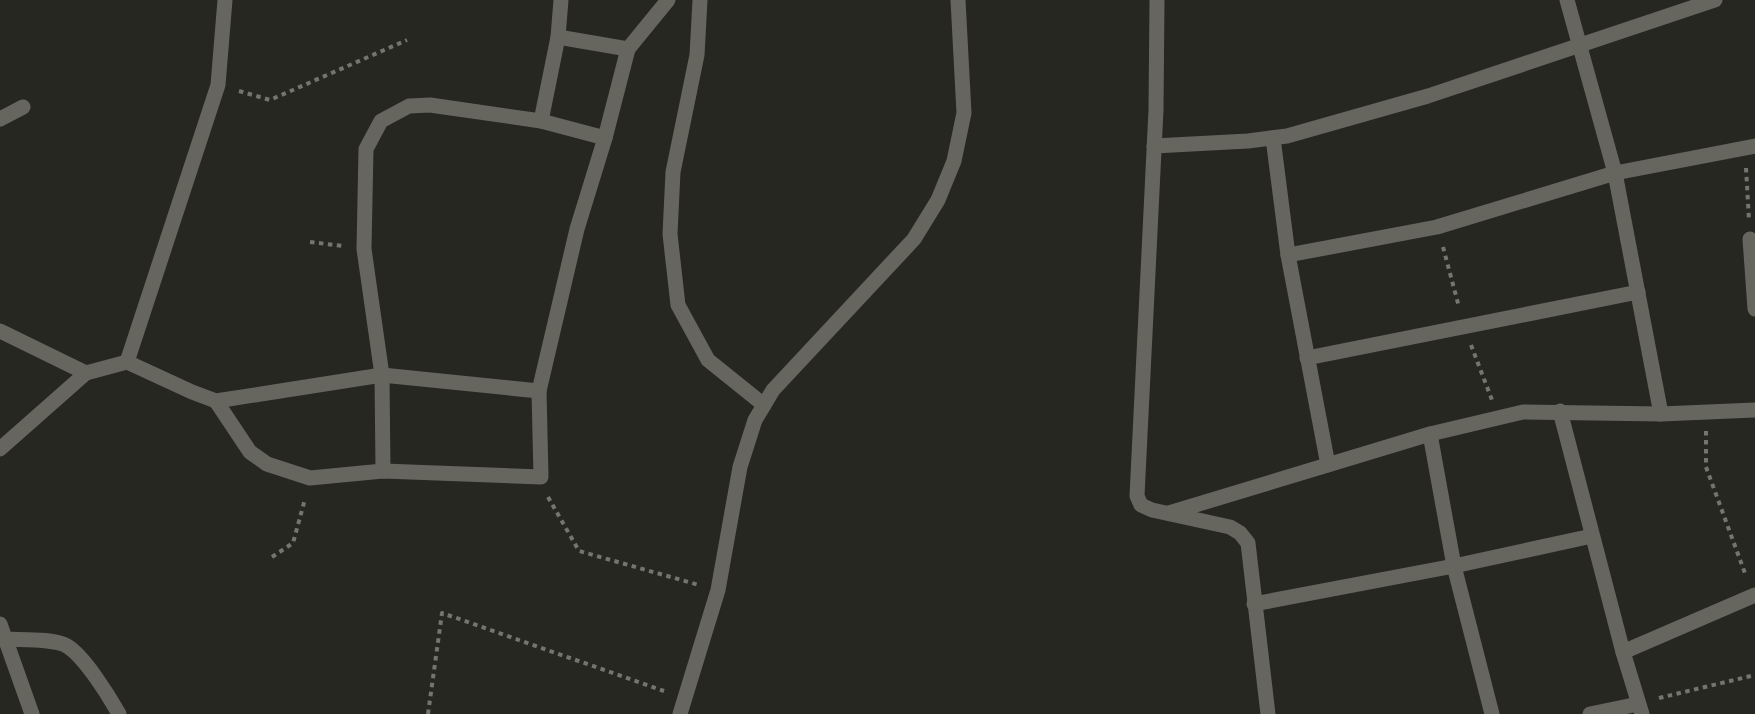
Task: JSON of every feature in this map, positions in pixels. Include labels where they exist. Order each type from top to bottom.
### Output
[{"type":"street","points":[[127,362],[218,85],[225,0]]},
{"type":"street","points":[[542,121],[558,37],[561,0]]},
{"type":"street","points":[[216,400],[250,452],[267,464],[310,478],[383,471],[541,477],[539,391],[577,229],[605,138],[628,49],[668,0]]},
{"type":"street","points":[[700,0],[697,55],[673,172],[670,234],[678,305],[708,360],[764,405]]},
{"type":"street","points":[[680,714],[718,590],[740,467],[755,420],[772,390],[914,239],[938,200],[954,161],[964,113],[958,0]]},
{"type":"street","points":[[1157,0],[1154,146],[1137,496],[1141,505],[1164,514],[1230,527],[1240,533],[1248,543],[1268,714]]},
{"type":"street","points":[[1567,0],[1615,173],[1661,414]]},
{"type":"street","points":[[1154,146],[1248,141],[1287,136],[1428,96],[1715,0]]},
{"type":"street","points":[[558,37],[628,49]]},
{"type":"street","points":[[383,471],[382,375],[364,249],[366,149],[381,121],[409,106],[430,105],[542,121],[605,138]]},
{"type":"street","points":[[0,119],[23,107]]},
{"type":"street","points":[[1273,138],[1288,255],[1329,465]]},
{"type":"street","points":[[1288,255],[1437,227],[1615,173],[1750,147]]},
{"type":"street","points":[[1750,239],[1755,309]]},
{"type":"street","points":[[1307,358],[1638,292]]},
{"type":"street","points":[[0,331],[86,373]]},
{"type":"street","points":[[0,449],[86,373],[127,362],[192,392],[216,400],[382,375],[539,391]]},
{"type":"street","points":[[1164,514],[1430,434],[1523,412],[1661,414],[1755,410]]},
{"type":"street","points":[[1560,411],[1640,709],[1590,714]]},
{"type":"street","points":[[1430,434],[1454,566],[1492,714]]},
{"type":"street","points":[[1254,604],[1454,566],[1592,536]]},
{"type":"street","points":[[1623,652],[1754,595]]},
{"type":"street","points":[[0,624],[32,714]]},
{"type":"street","points":[[5,639],[55,642],[67,645],[105,690],[119,714]]},
{"type":"path","points":[[218,85],[270,100],[407,40]]},
{"type":"path","points":[[1750,147],[1750,239]]},
{"type":"path","points":[[1437,227],[1464,328],[1499,417]]},
{"type":"path","points":[[310,242],[364,249]]},
{"type":"path","points":[[1707,413],[1706,467],[1754,595]]},
{"type":"path","points":[[541,477],[552,506],[579,551],[718,590]]},
{"type":"path","points":[[272,557],[293,543],[310,478]]},
{"type":"path","points":[[428,714],[442,614],[685,699]]},
{"type":"path","points":[[1640,709],[1755,675]]}]
